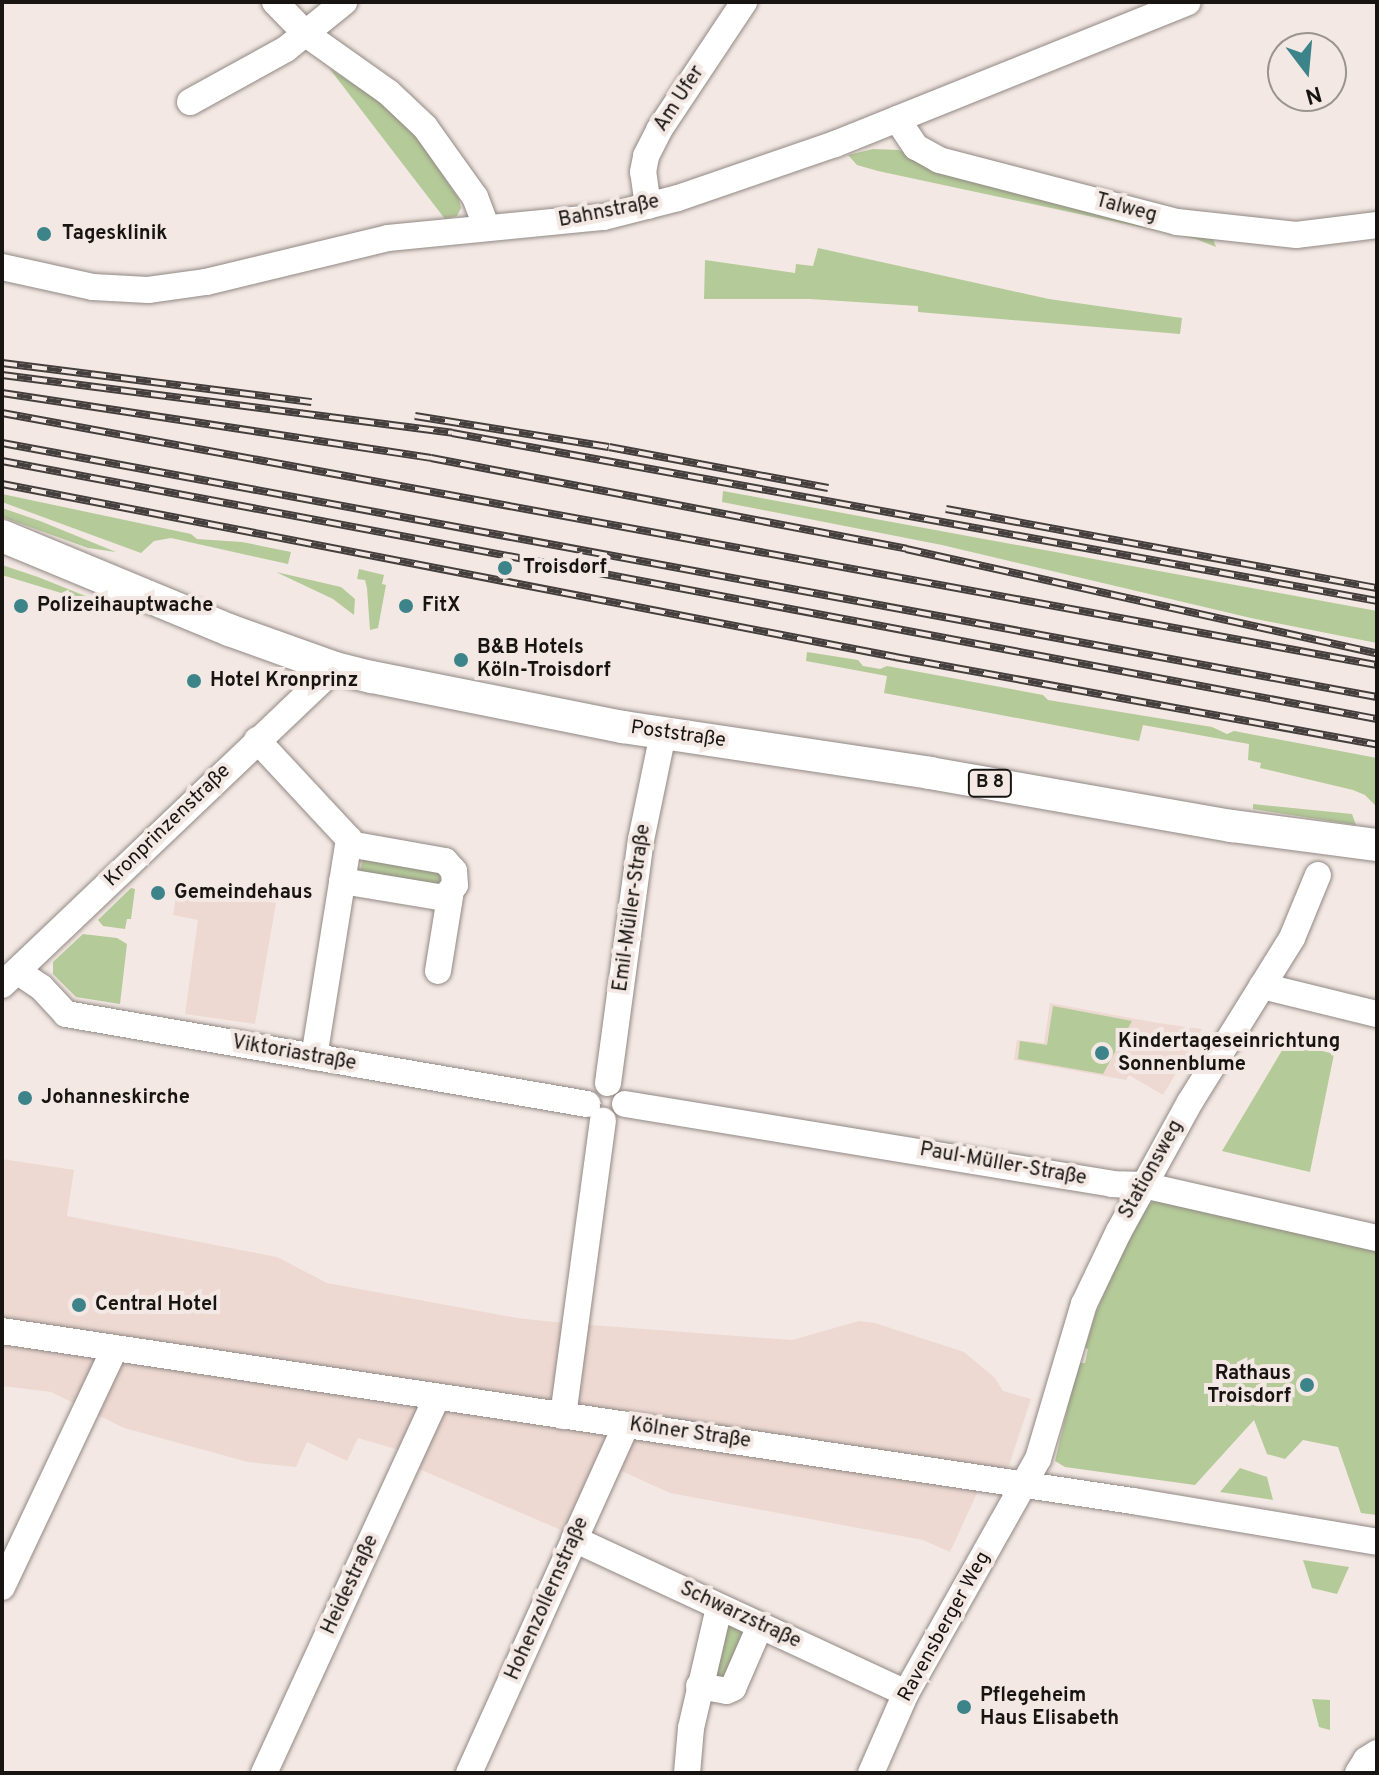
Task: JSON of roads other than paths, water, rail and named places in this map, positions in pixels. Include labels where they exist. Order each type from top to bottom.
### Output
[{"type":"main road","name":"Poststraße","points":[[2,536],[229,630],[335,668],[663,734],[930,773],[1246,829],[1377,845]]},
{"type":"street","points":[[275,2],[306,34],[388,92],[425,127],[467,185],[483,213],[487,228]]},
{"type":"street","points":[[190,102],[306,34],[344,2]]},
{"type":"street","name":"Am Ufer","points":[[648,206],[643,172],[646,156],[659,130],[744,2]]},
{"type":"street","name":"Bahnstraße","points":[[2,267],[93,287],[148,290],[206,282],[388,238],[571,222],[648,206],[757,173],[1188,2]]},
{"type":"street","name":"Talweg","points":[[897,119],[916,147],[939,160],[1177,222],[1296,235],[1377,225]]},
{"type":"street","name":"Kronprinzenstraße","points":[[10,978],[335,668]]},
{"type":"street","name":"Emil-Müller-Straße","points":[[608,1083],[641,840],[663,734]]},
{"type":"street","points":[[257,740],[348,835],[314,1057]]},
{"type":"street","points":[[349,844],[445,861],[451,866],[456,877],[438,971]]},
{"type":"street","name":"Stationsweg","points":[[1026,1485],[1038,1459],[1084,1304],[1143,1185],[1305,914],[1318,875]]},
{"type":"street","points":[[342,881],[439,897],[451,891]]},
{"type":"street","name":"Viktoriastraße","points":[[10,978],[41,987],[66,1014],[314,1057],[595,1112]]},
{"type":"street","points":[[1262,986],[1377,1014]]},
{"type":"street","points":[[563,1416],[595,1112],[595,1086],[608,1083],[621,1090],[625,1104],[618,1117],[595,1112]]},
{"type":"street","name":"Paul-Müller-Straße","points":[[625,1104],[1111,1184],[1143,1185],[1377,1238]]},
{"type":"street","name":"Kölner Straße","points":[[2,1331],[1026,1485],[1377,1542]]},
{"type":"street","points":[[2,1587],[115,1348]]},
{"type":"street","name":"Heidestraße","points":[[264,1773],[437,1397]]},
{"type":"street","name":"Hohenzollernstraße","points":[[469,1773],[626,1425]]},
{"type":"street","name":"Ravensberger Weg","points":[[871,1773],[906,1693],[1026,1485]]},
{"type":"street","name":"Schwarzstraße","points":[[574,1539],[906,1693]]},
{"type":"street","points":[[687,1773],[699,1686],[719,1608]]},
{"type":"street","points":[[699,1686],[727,1691],[733,1688],[760,1626]]},
{"type":"street","points":[[1358,1773],[1366,1760],[1377,1753]]},
{"type":"railway","points":[[2,363],[312,402]]},
{"type":"railway","points":[[2,375],[452,433],[1377,601]]},
{"type":"railway","points":[[2,393],[431,458],[906,549],[1377,653]]},
{"type":"railway","points":[[2,413],[1377,665]]},
{"type":"railway","points":[[415,416],[609,447],[828,488]]},
{"type":"railway","points":[[2,443],[1377,697]]},
{"type":"railway","points":[[2,461],[1377,719]]},
{"type":"railway","points":[[2,484],[895,657],[1377,745]]},
{"type":"railway","points":[[946,509],[1377,588]]},
{"type":"place","name":"Tagesklinik","points":[[44,234]]},
{"type":"place","name":"Troisdorf","points":[[505,568]]},
{"type":"place","name":"Polizeihauptwache","points":[[21,606]]},
{"type":"place","name":"FitX","points":[[406,606]]},
{"type":"place","name":"B&B Hotels Köln-Troisdorf","points":[[461,660]]},
{"type":"place","name":"Hotel Kronprinz","points":[[194,681]]},
{"type":"place","name":"Gemeindehaus","points":[[158,893]]},
{"type":"place","name":"Kindertageseinrichtung Sonnenblume","points":[[1102,1053]]},
{"type":"place","name":"Johanneskirche","points":[[25,1098]]},
{"type":"place","name":"Central Hotel","points":[[79,1305]]},
{"type":"place","name":"Rathaus Troisdorf","points":[[1307,1385]]},
{"type":"place","name":"Pflegeheim Haus Elisabeth","points":[[964,1707]]}]
